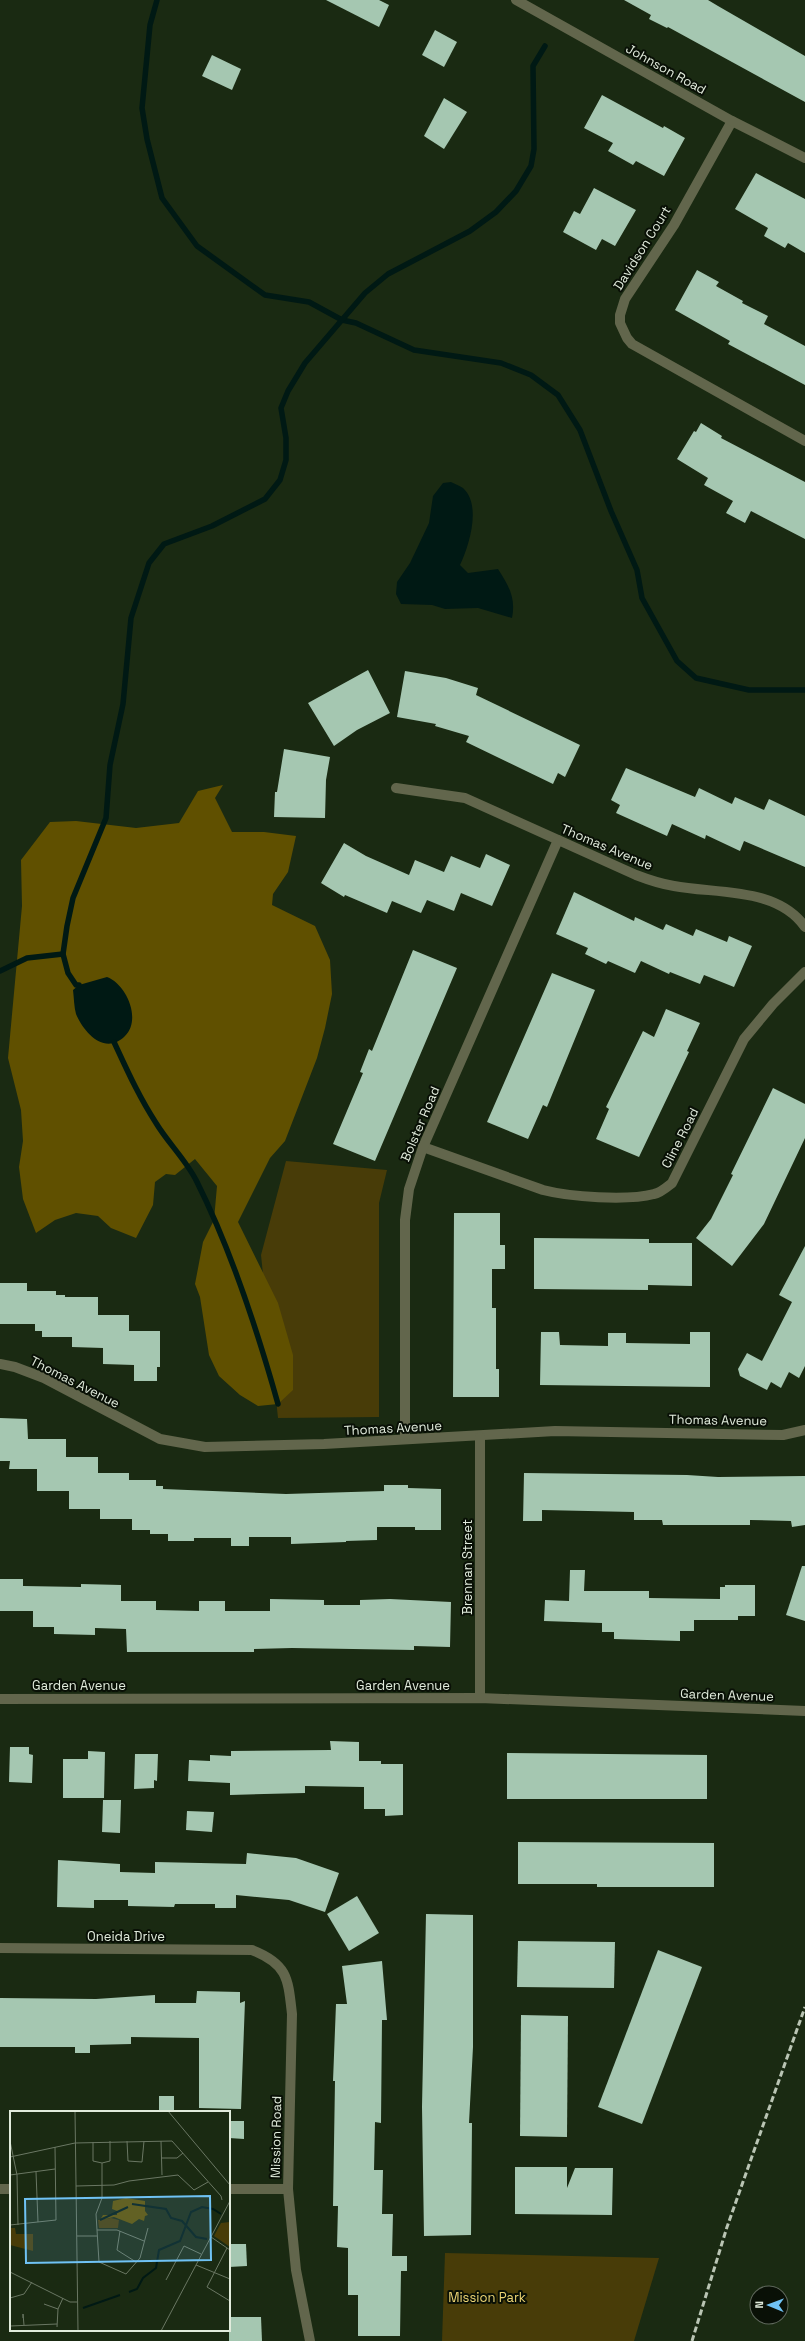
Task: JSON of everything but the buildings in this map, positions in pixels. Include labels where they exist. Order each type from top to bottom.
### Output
[{"type":"street","name":"Johnson Road","points":[[518,0],[732,121],[805,158]]},
{"type":"street","name":"Davidson Court","points":[[732,121],[674,225],[625,300],[620,315],[620,323],[627,338],[632,344],[805,441]]},
{"type":"street","name":"Thomas Avenue","points":[[396,788],[465,798],[656,882],[752,896],[770,901],[787,910],[805,927]]},
{"type":"street","name":"Bolster Road","points":[[405,1439],[405,1220],[409,1190],[423,1147],[558,840]]},
{"type":"street","name":"Cline Road","points":[[423,1147],[543,1190],[563,1195],[639,1196],[656,1194],[672,1183],[744,1039],[773,1004],[805,972]]},
{"type":"street","name":"Thomas Avenue","points":[[0,1364],[15,1367],[44,1378],[149,1434],[181,1444],[205,1447],[480,1437],[555,1431],[783,1435],[805,1430]]},
{"type":"street","name":"Brennan Street","points":[[480,1437],[480,1698]]},
{"type":"street","name":"Garden Avenue","points":[[0,1699],[480,1698],[805,1711]]},
{"type":"street","name":"Oneida Drive","points":[[0,1948],[252,1950]]},
{"type":"street","name":"Mission Road","points":[[252,1950],[271,1957],[280,1966],[289,1987],[292,2014],[288,2189],[296,2270],[310,2341]]},
{"type":"street","points":[[230,2189],[288,2189]]},
{"type":"green space","points":[[286,1161],[387,1170],[379,1203],[379,1417],[278,1418],[261,1255]]},
{"type":"green space","name":"Mission Park","points":[[445,2253],[659,2258],[634,2341],[442,2341]]},
{"type":"shaded area","points":[[223,785],[215,798],[232,832],[264,832],[296,836],[288,872],[273,894],[272,905],[315,926],[330,960],[332,994],[317,1058],[285,1141],[270,1158],[238,1222],[278,1303],[293,1355],[293,1390],[278,1404],[258,1406],[240,1395],[219,1376],[209,1355],[200,1297],[195,1284],[203,1242],[214,1220],[217,1186],[195,1159],[175,1175],[166,1174],[155,1182],[153,1205],[136,1238],[111,1228],[98,1216],[76,1213],[55,1220],[36,1233],[23,1199],[19,1167],[23,1141],[21,1110],[8,1058],[22,906],[21,860],[50,822],[76,821],[136,828],[179,823],[198,791]]},
{"type":"water","points":[[451,482],[463,488],[469,495],[472,505],[473,515],[470,537],[460,565],[468,573],[498,569],[511,592],[513,604],[512,618],[478,608],[445,609],[432,605],[401,604],[396,594],[397,582],[410,563],[429,523],[433,496],[443,483]]},
{"type":"water","points":[[107,977],[114,981],[126,994],[132,1012],[130,1029],[125,1036],[117,1042],[110,1044],[96,1040],[84,1028],[76,1014],[73,990],[79,985]]},
{"type":"waterway","points":[[157,0],[150,25],[142,108],[147,139],[162,198],[197,246],[265,295],[309,302],[342,320],[356,323],[414,350],[501,363],[531,375],[558,395],[580,430],[611,511],[637,570],[642,598],[677,661],[696,678],[749,690],[805,690]]},
{"type":"waterway","points":[[79,985],[76,985],[68,973],[63,954],[67,926],[73,898],[106,818],[110,765],[123,704],[131,618],[149,563],[164,544],[212,526],[265,499],[280,480],[286,460],[286,438],[281,408],[288,391],[305,363],[365,293],[388,274],[470,231],[496,212],[516,191],[531,166],[534,149],[533,66],[545,46]]},
{"type":"waterway","points":[[0,971],[27,958],[63,954]]},
{"type":"waterway","points":[[114,1042],[144,1103],[161,1130],[193,1174],[210,1209],[243,1291],[278,1404]]},
{"type":"railway","points":[[692,2341],[727,2227],[805,2007]]}]
